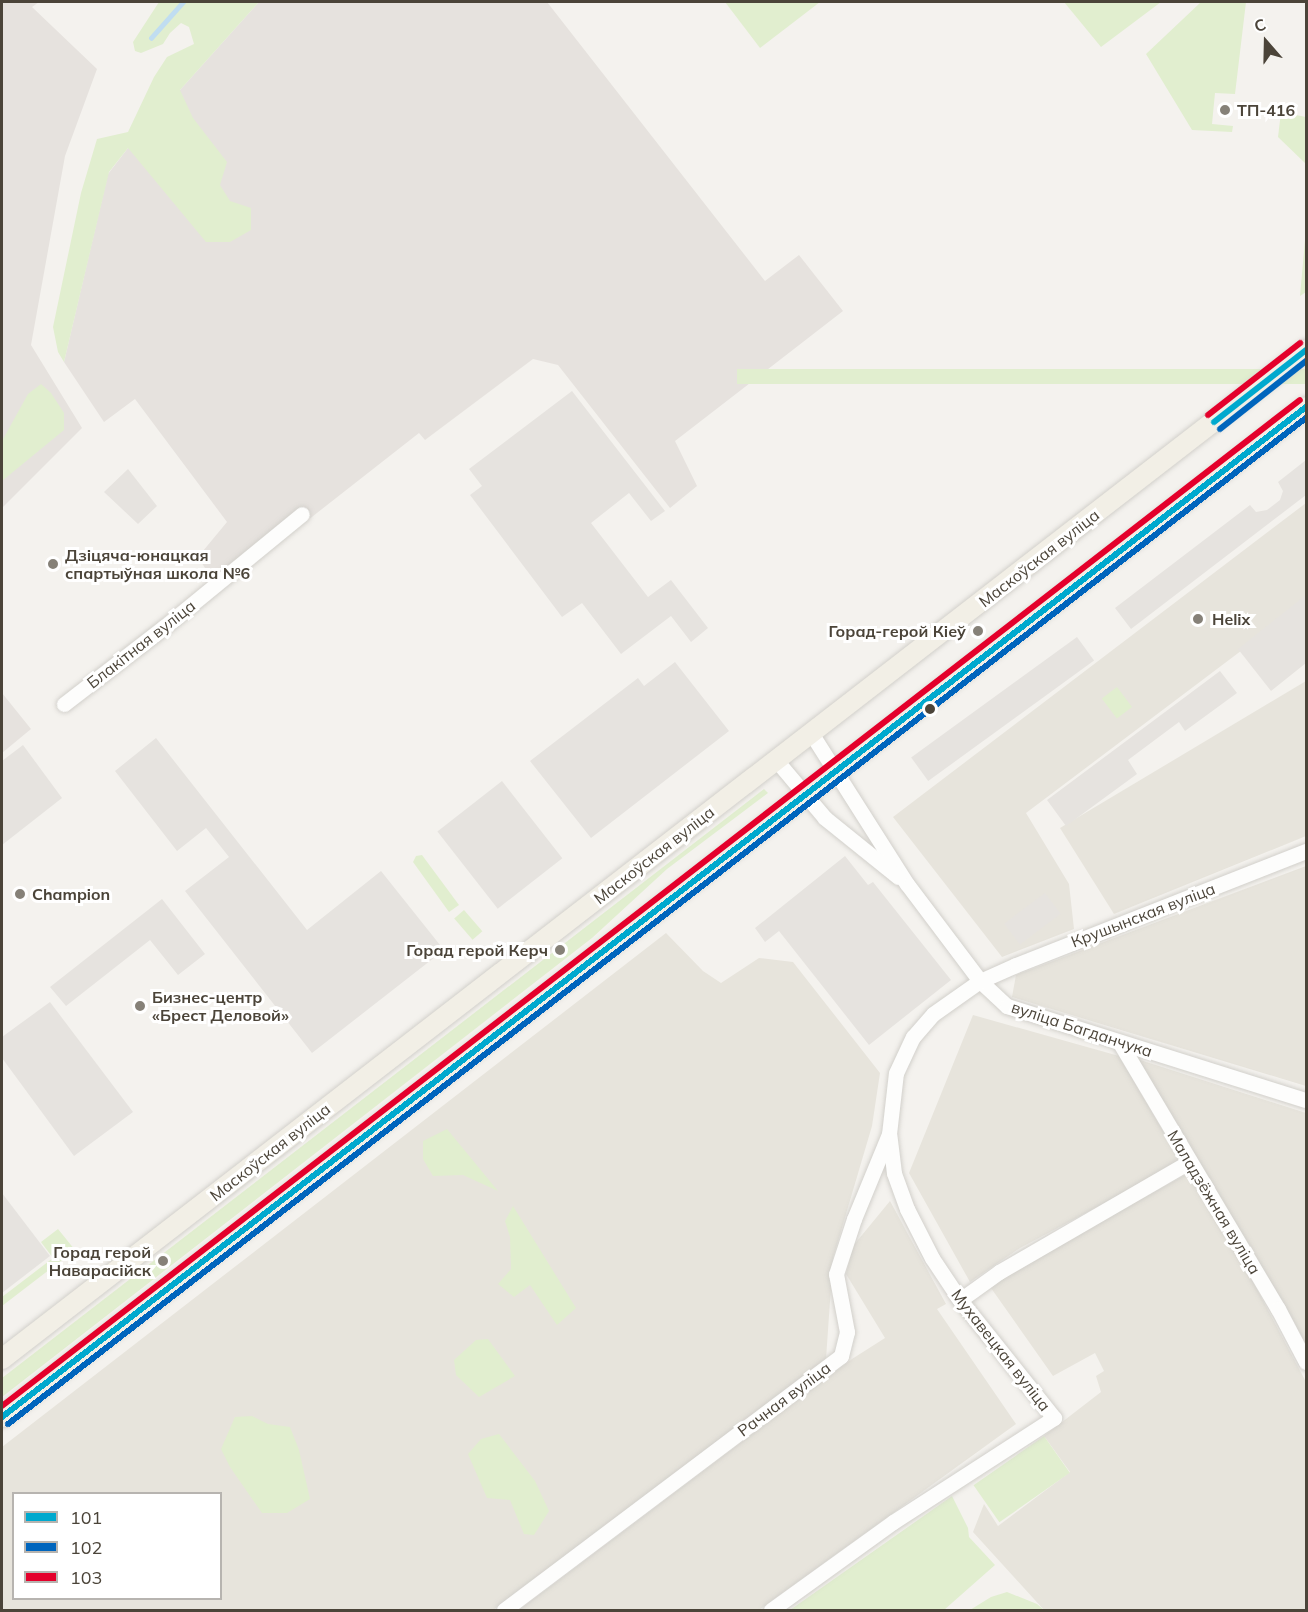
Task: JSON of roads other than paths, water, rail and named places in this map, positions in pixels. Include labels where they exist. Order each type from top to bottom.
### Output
[{"type":"main road","name":"Маскоўская вуліца","points":[[2,1359],[1306,350]]},
{"type":"main road","points":[[2,1417],[1306,407]]},
{"type":"street","name":"Блакітная вуліца","points":[[64,704],[164,627],[302,514]]},
{"type":"street","name":"вуліца Багданчука","points":[[811,733],[907,884],[981,981],[1007,1006],[1306,1100]]},
{"type":"street","name":"вуліца Багданчука","points":[[776,760],[825,818],[907,884]]},
{"type":"street","name":"Крушынская вуліца","points":[[981,981],[1037,956],[1306,851]]},
{"type":"street","name":"Рачная вуліца","points":[[504,1611],[841,1356],[847,1332],[836,1274],[854,1219],[889,1134],[896,1073],[913,1037],[933,1014],[981,981]]},
{"type":"street","name":"Маладзёжная вуліца","points":[[1120,1043],[1278,1309],[1306,1362]]},
{"type":"street","name":"Мухавецкая вуліца","points":[[771,1611],[893,1521],[1054,1418],[960,1300],[932,1258],[907,1209],[894,1173],[889,1134]]},
{"type":"street","points":[[960,1300],[999,1272],[1189,1162]]},
{"type":"waterway","points":[[151,38],[183,2]]},
{"type":"place","name":"ТП-416","points":[[1225,110]]},
{"type":"place","name":"Дзіцяча-юнацкая спартыўная школа №6","points":[[53,564]]},
{"type":"place","name":"Helix","points":[[1198,619]]},
{"type":"place","name":"Горад-герой Кіеў","points":[[978,631]]},
{"type":"place","name":"Champion","points":[[20,894]]},
{"type":"place","name":"Горад герой Керч","points":[[560,950]]},
{"type":"place","name":"Бизнес-центр «Брест Деловой»","points":[[140,1006]]},
{"type":"place","name":"Горад герой Наварасійск","points":[[163,1261]]}]
